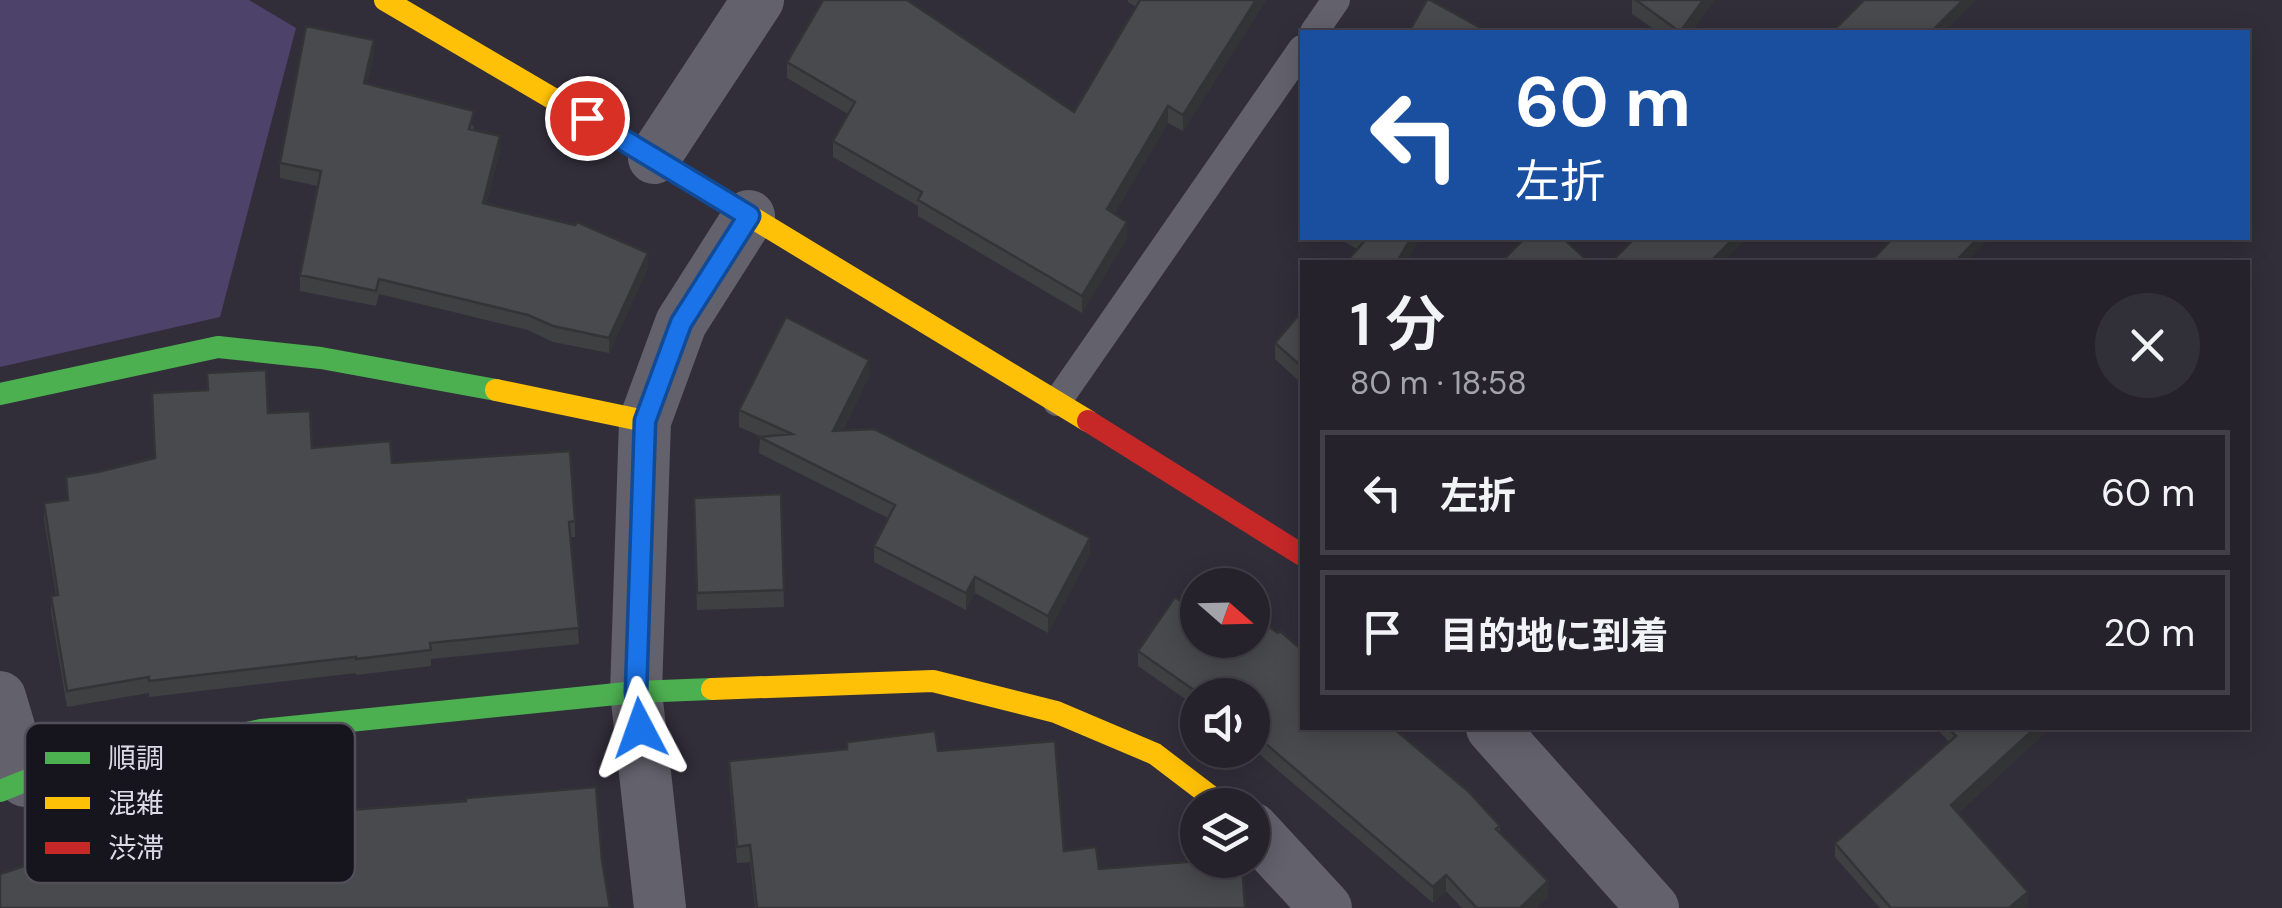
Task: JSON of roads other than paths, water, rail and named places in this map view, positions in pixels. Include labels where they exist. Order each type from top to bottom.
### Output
[{"type":"street","points":[[386,0],[1057,402],[1300,554]]},
{"type":"street","points":[[654,158],[758,0]]},
{"type":"street","points":[[660,908],[636,692],[645,421],[681,323],[749,216]]},
{"type":"street","points":[[0,394],[218,347],[321,358],[645,421]]},
{"type":"street","points":[[330,723],[636,692],[933,680],[1056,712],[1155,754],[1200,788]]},
{"type":"street","points":[[0,697],[13,786]]},
{"type":"street","points":[[1494,730],[1653,908]]},
{"type":"street","points":[[1270,847],[1326,908]]},
{"type":"lane","points":[[1315,30],[1336,0]]},
{"type":"lane","points":[[1057,402],[1300,51]]}]
